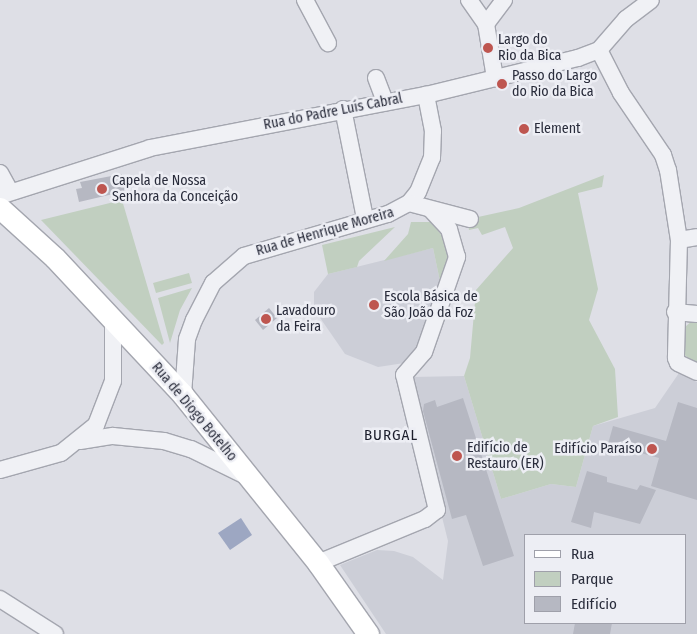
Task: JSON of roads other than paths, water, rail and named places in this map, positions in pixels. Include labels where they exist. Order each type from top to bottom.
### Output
[{"type":"main road","name":"Rua de Diogo Botelho","points":[[3,198],[182,395],[318,563],[368,634]]},
{"type":"street","points":[[305,0],[328,42]]},
{"type":"street","points":[[469,0],[486,24],[495,78]]},
{"type":"street","points":[[486,24],[504,0]]},
{"type":"street","points":[[650,0],[626,19],[598,50],[621,93],[663,154],[678,240],[675,312],[678,363],[697,372]]},
{"type":"street","name":"Rua do Padre Luís Cabral","points":[[3,198],[150,148],[343,109],[426,95],[598,50]]},
{"type":"street","points":[[376,78],[385,102]]},
{"type":"street","points":[[409,203],[424,182],[432,158],[433,130],[426,95]]},
{"type":"street","points":[[343,109],[366,218]]},
{"type":"street","points":[[0,173],[3,198]]},
{"type":"street","name":"Rua de Henrique Moreira","points":[[182,395],[187,339],[203,300],[224,272],[244,256],[269,246],[334,230],[366,218],[388,214],[409,203],[470,219]]},
{"type":"street","points":[[318,563],[434,515],[438,504],[404,375],[424,352],[458,257],[449,229],[431,210]]},
{"type":"street","points":[[678,240],[697,237]]},
{"type":"street","points":[[675,312],[697,314]]},
{"type":"street","points":[[0,470],[44,461],[80,441],[96,425],[110,395],[113,318]]},
{"type":"street","points":[[80,441],[113,436],[164,441],[191,448],[248,477]]},
{"type":"street","points":[[0,599],[55,634]]},
{"type":"water","points":[[241,518],[252,535],[230,550],[218,533]]},
{"type":"place","name":"Largo do Rio da Bica","points":[[488,48]]},
{"type":"place","name":"Passo do Largo do Rio da Bica","points":[[502,84]]},
{"type":"place","name":"Element","points":[[524,129]]},
{"type":"place","name":"Capela de Nossa Senhora da Conceição","points":[[102,189]]},
{"type":"place","name":"Escola Básica de São João da Foz","points":[[374,305]]},
{"type":"place","name":"Lavadouro da Feira","points":[[266,319]]},
{"type":"place","name":"Edifício Paraíso","points":[[652,449]]},
{"type":"place","name":"Edifício de Restauro (ER)","points":[[457,456]]},
{"type":"district","name":"BURGAL","points":[[391,436]]}]
